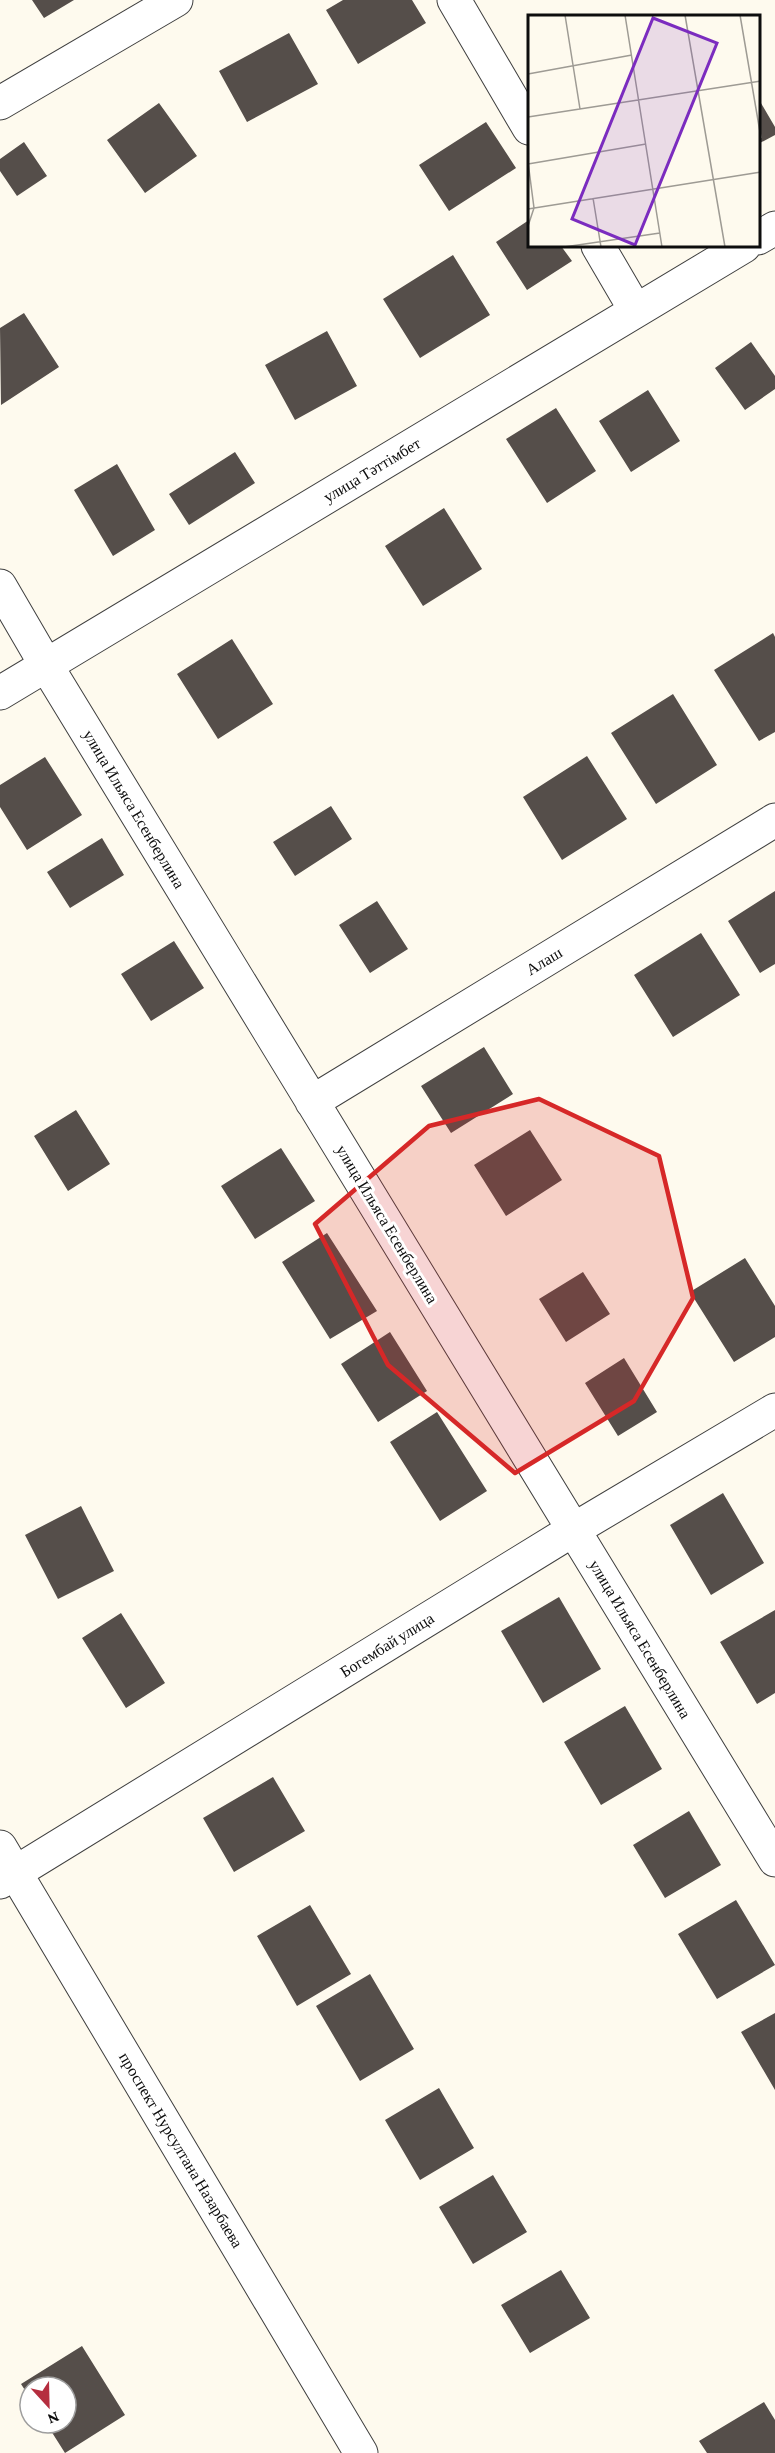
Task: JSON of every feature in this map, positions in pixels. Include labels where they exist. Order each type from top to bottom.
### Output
[{"type":"street","points":[[0,104],[176,0]]},
{"type":"street","points":[[454,0],[528,126]]},
{"type":"street","points":[[760,237],[775,228]]},
{"type":"street","points":[[599,248],[636,311]]},
{"type":"street","name":"улица Тәттімбет","points":[[0,693],[741,248]]},
{"type":"street","name":"улица Ильяса Есенберлина","points":[[0,586],[775,1860]]},
{"type":"street","name":"Алаш","points":[[312,1102],[775,820]]},
{"type":"street","name":"Богембай улица","points":[[5,1868],[775,1410]]},
{"type":"street","name":"проспект Нурсултана Назарбаева","points":[[5,1868],[361,2453]]},
{"type":"highlighted area","points":[[539,1099],[659,1156],[693,1298],[634,1401],[515,1473],[388,1365],[315,1224],[429,1126]]},
{"type":"building","points":[[32,0],[74,0],[44,18]]},
{"type":"building","points":[[343,0],[412,0],[426,23],[358,64],[326,10]]},
{"type":"building","points":[[289,33],[318,84],[247,122],[219,71]]},
{"type":"building","points":[[760,101],[775,127],[775,135],[760,143]]},
{"type":"building","points":[[159,103],[197,156],[145,193],[107,140]]},
{"type":"building","points":[[486,122],[516,168],[449,211],[419,165]]},
{"type":"building","points":[[24,142],[47,176],[17,196],[0,171],[0,159]]},
{"type":"building","points":[[528,221],[528,248],[562,248],[572,261],[527,290],[496,242]]},
{"type":"building","points":[[453,255],[490,315],[420,358],[383,299]]},
{"type":"building","points":[[24,313],[59,367],[1,405],[0,328]]},
{"type":"building","points":[[327,331],[357,386],[295,420],[265,365]]},
{"type":"building","points":[[751,342],[775,376],[775,389],[745,410],[715,368]]},
{"type":"building","points":[[648,390],[680,441],[631,472],[599,421]]},
{"type":"building","points":[[556,408],[596,471],[547,503],[506,439]]},
{"type":"building","points":[[235,452],[255,483],[189,525],[169,494]]},
{"type":"building","points":[[117,464],[155,530],[113,556],[74,490]]},
{"type":"building","points":[[444,508],[482,569],[423,606],[385,546]]},
{"type":"building","points":[[773,633],[775,637],[775,732],[759,741],[714,670]]},
{"type":"building","points":[[232,639],[273,704],[218,739],[177,674]]},
{"type":"building","points":[[673,694],[717,765],[656,804],[611,733]]},
{"type":"building","points":[[587,756],[627,819],[562,860],[523,797]]},
{"type":"building","points":[[45,757],[82,815],[27,850],[0,807],[0,785]]},
{"type":"building","points":[[331,806],[352,839],[295,876],[273,842]]},
{"type":"building","points":[[102,838],[124,875],[70,908],[47,872]]},
{"type":"building","points":[[775,891],[775,964],[760,973],[728,921]]},
{"type":"building","points":[[377,901],[408,949],[370,973],[339,925]]},
{"type":"building","points":[[701,933],[740,995],[673,1037],[634,975]]},
{"type":"building","points":[[174,941],[204,988],[151,1021],[121,974]]},
{"type":"building","points":[[484,1047],[513,1094],[451,1133],[421,1086]]},
{"type":"building","points":[[76,1110],[110,1164],[68,1191],[34,1136]]},
{"type":"building","points":[[530,1130],[562,1180],[506,1216],[474,1165]]},
{"type":"building","points":[[281,1148],[315,1201],[255,1239],[221,1186]]},
{"type":"building","points":[[327,1233],[377,1311],[330,1339],[282,1262]]},
{"type":"building","points":[[745,1258],[775,1306],[775,1337],[734,1362],[690,1292]]},
{"type":"building","points":[[583,1272],[610,1314],[566,1342],[539,1299]]},
{"type":"building","points":[[390,1332],[427,1391],[378,1422],[341,1364]]},
{"type":"building","points":[[624,1358],[657,1412],[618,1436],[585,1383]]},
{"type":"building","points":[[437,1412],[487,1491],[440,1521],[390,1442]]},
{"type":"building","points":[[723,1493],[764,1563],[711,1595],[670,1525]]},
{"type":"building","points":[[81,1506],[114,1571],[58,1599],[25,1535]]},
{"type":"building","points":[[559,1597],[601,1669],[543,1703],[501,1631]]},
{"type":"building","points":[[775,1610],[775,1693],[757,1704],[720,1642]]},
{"type":"building","points":[[121,1613],[165,1683],[126,1708],[82,1638]]},
{"type":"building","points":[[625,1706],[662,1769],[601,1805],[564,1742]]},
{"type":"building","points":[[273,1777],[305,1831],[234,1872],[203,1818]]},
{"type":"building","points":[[689,1811],[721,1865],[665,1898],[633,1845]]},
{"type":"building","points":[[736,1900],[775,1965],[717,1999],[678,1934]]},
{"type":"building","points":[[310,1905],[351,1974],[297,2006],[257,1936]]},
{"type":"building","points":[[370,1974],[414,2049],[360,2081],[316,2006]]},
{"type":"building","points":[[775,2013],[775,2090],[741,2032]]},
{"type":"building","points":[[439,2088],[474,2148],[420,2180],[385,2120]]},
{"type":"building","points":[[493,2175],[527,2232],[473,2264],[439,2207]]},
{"type":"building","points":[[561,2270],[590,2318],[530,2353],[501,2305]]},
{"type":"building","points":[[82,2346],[125,2415],[65,2453],[54,2435],[78,2435],[78,2375],[35,2375]]},
{"type":"building","points":[[764,2402],[775,2420],[775,2453],[707,2453],[699,2441]]}]
